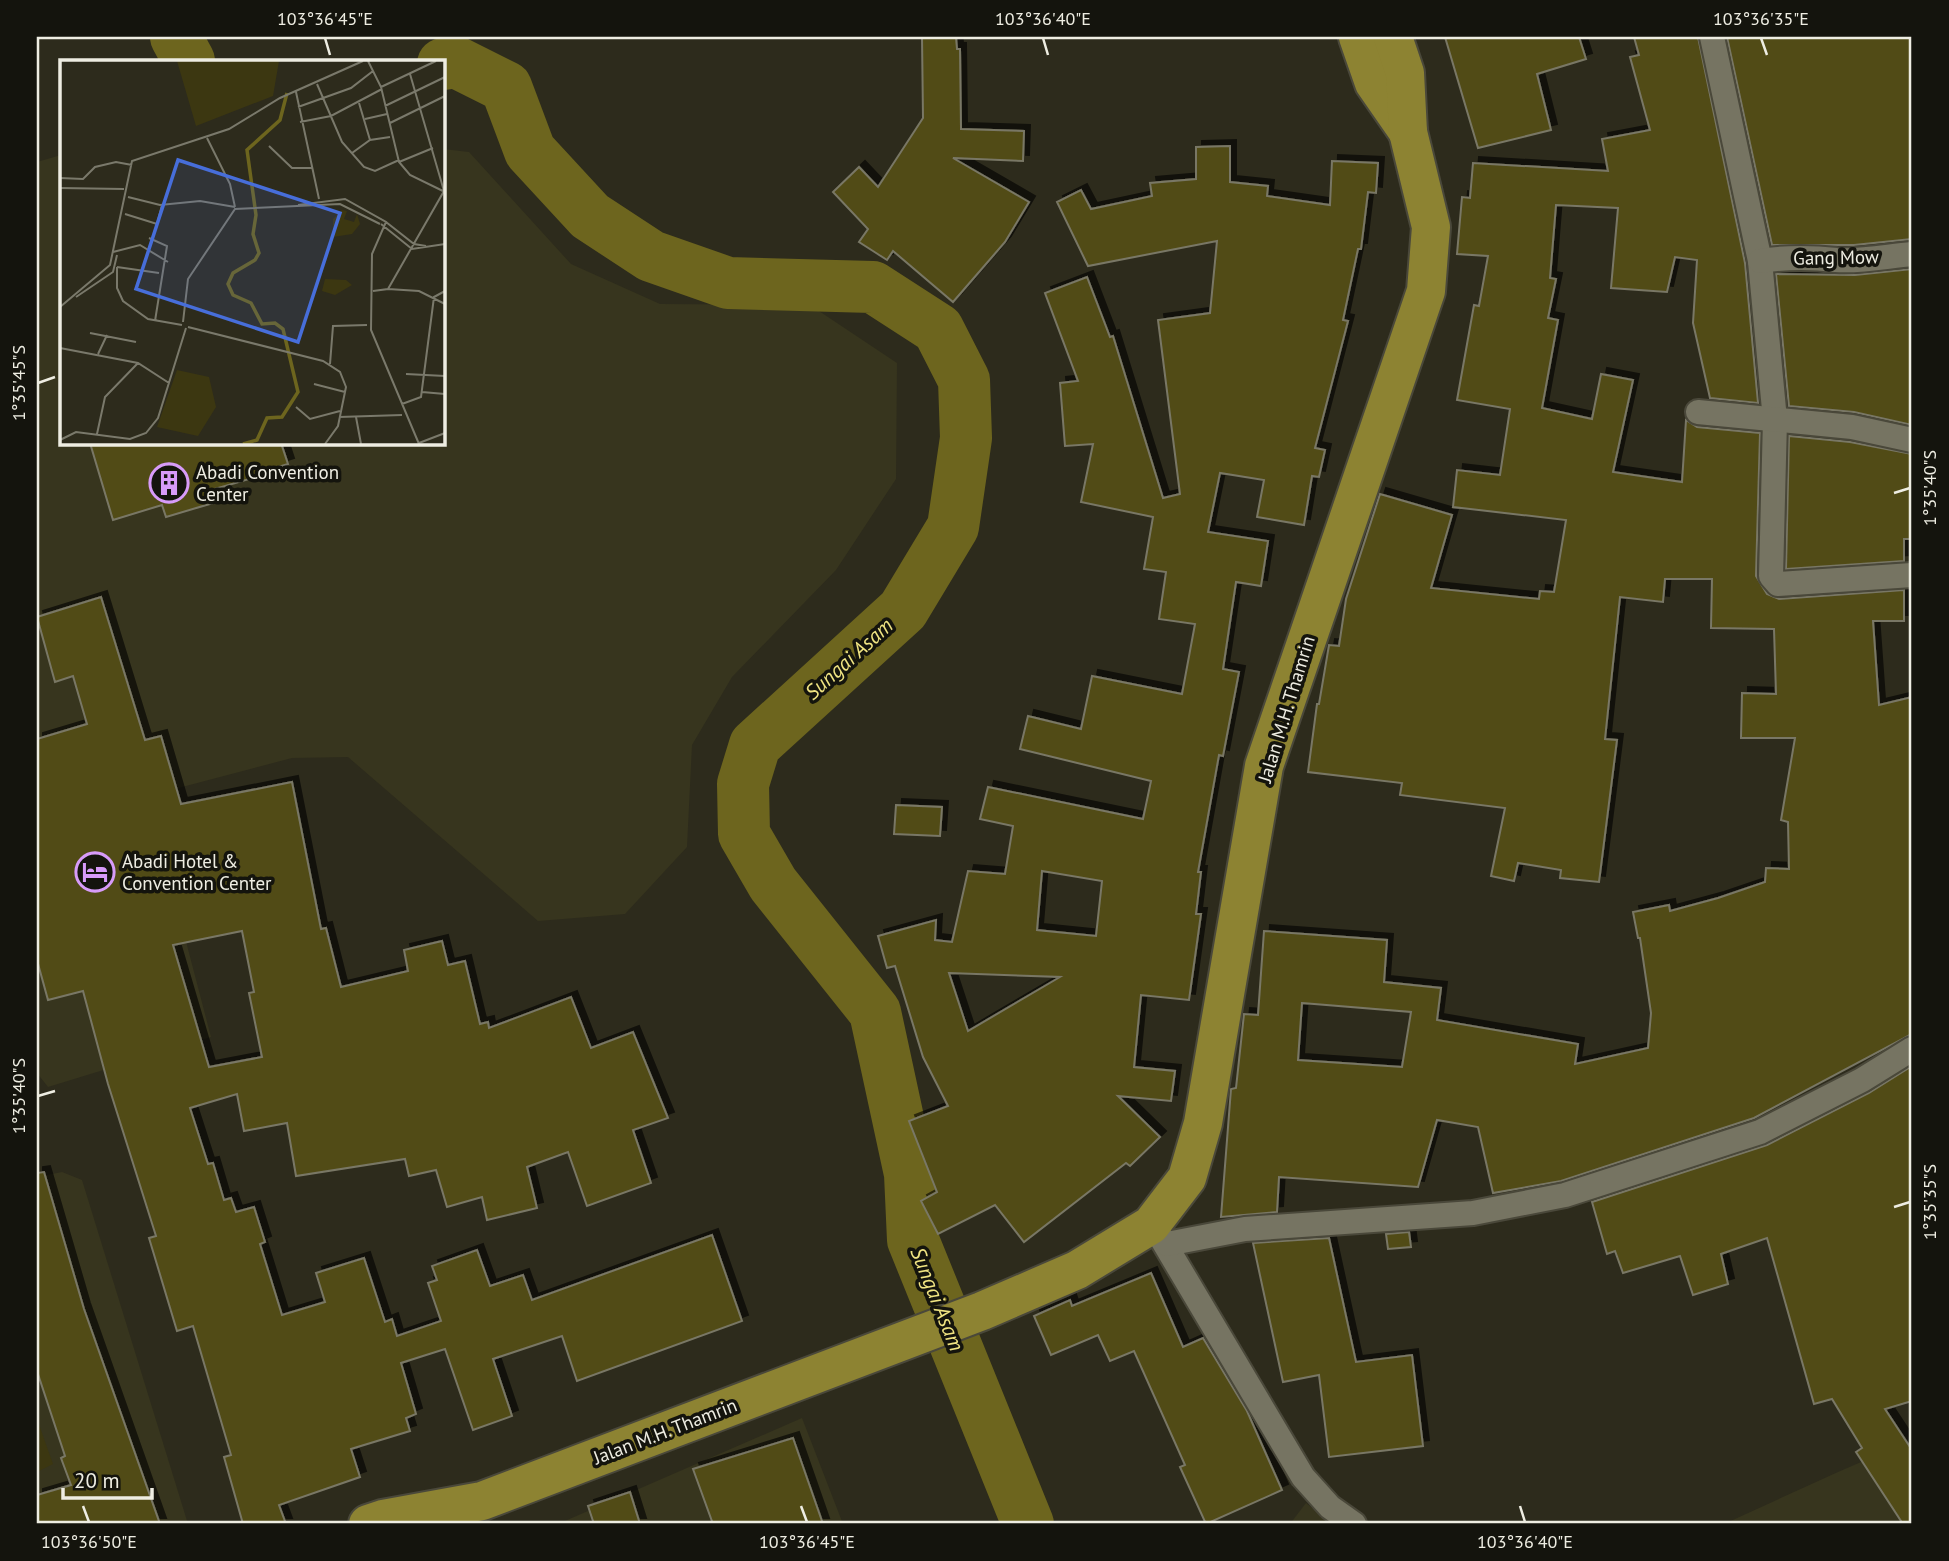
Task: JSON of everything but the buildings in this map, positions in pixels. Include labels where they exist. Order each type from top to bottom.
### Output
[{"type":"highway","name":"Jalan M.H. Thamrin","points":[[1358,37],[1374,83],[1408,132]]},
{"type":"highway","name":"Jalan M.H. Thamrin","points":[[368,1524],[383,1519],[470,1513],[848,1361],[982,1311],[1159,1234],[1187,1178],[1203,1123],[1264,766],[1426,291],[1432,227],[1408,132],[1405,73],[1393,37]]},
{"type":"street","points":[[1712,37],[1760,261],[1775,420],[1769,565],[1774,581],[1778,584],[1912,575]]},
{"type":"street","name":"Gang Mow","points":[[1760,261],[1820,256],[1847,259],[1912,254]]},
{"type":"street","points":[[1698,412],[1853,428],[1912,440]]},
{"type":"street","points":[[1354,1524],[1330,1507],[1303,1477],[1159,1234],[1473,1213],[1565,1195],[1760,1132],[1862,1080],[1912,1049]]},
{"type":"shaded area","points":[[444,149],[469,152],[571,264],[660,304],[810,305],[897,363],[896,479],[836,570],[732,677],[692,745],[687,847],[625,914],[538,921],[348,757],[292,758],[148,796],[211,1037],[48,1087],[37,1073],[37,162],[60,155],[60,444],[444,444]]},
{"type":"shaded area","points":[[62,1172],[82,1180],[188,1524],[37,1524],[37,1177]]},
{"type":"shaded area","points":[[802,1418],[843,1524],[558,1524]]},
{"type":"shaded area","points":[[37,1419],[53,1464],[37,1472]]},
{"type":"shaded area","points":[[1912,1440],[1912,1524],[1724,1524],[1838,1472]]},
{"type":"shaded area","points":[[1306,1503],[1332,1524],[1290,1524]]},
{"type":"waterway","name":"Sungai Asam","points":[[176,37],[188,60]]},
{"type":"waterway","name":"Sungai Asam","points":[[444,64],[456,62],[506,87],[530,151],[590,216],[651,256],[728,283],[873,287],[938,329],[964,380],[966,438],[953,527],[903,610],[755,745],[743,784],[744,834],[773,884],[875,1012],[910,1174],[913,1240],[1028,1524]]},
{"type":"place","name":"Abadi Convention Center","points":[[169,483]]},
{"type":"place","name":"Abadi Hotel & Convention Center","points":[[95,872]]}]
